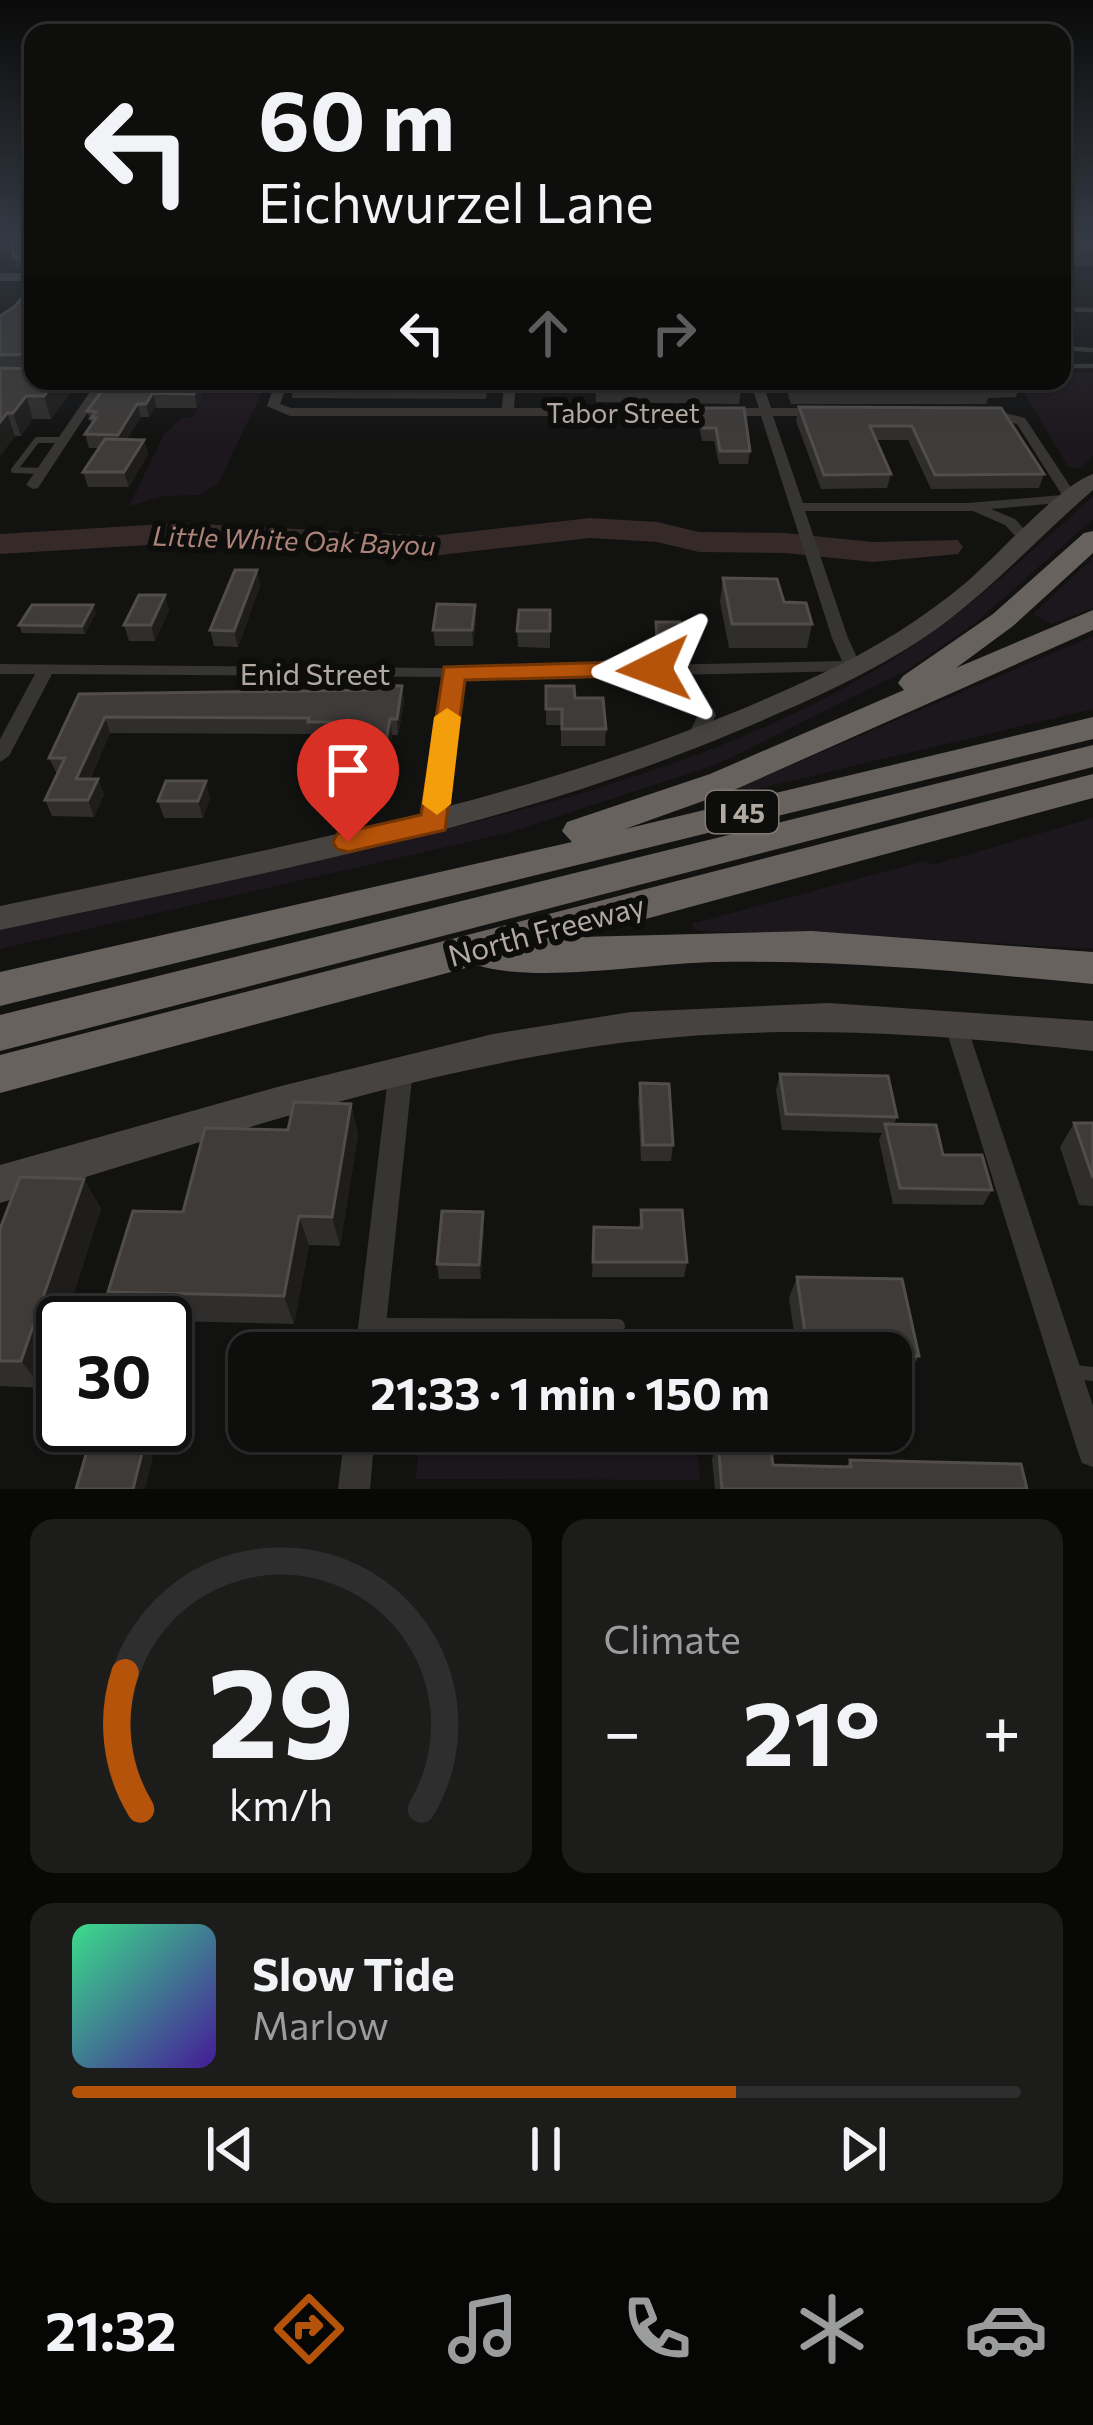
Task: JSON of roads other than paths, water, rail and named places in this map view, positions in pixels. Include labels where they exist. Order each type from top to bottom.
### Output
[{"type":"highway","points":[[847,727],[1003,620],[1093,538]]},
{"type":"highway","points":[[391,896],[722,782],[1093,619]]},
{"type":"highway","name":"I 45","points":[[0,989],[232,938],[1093,728]]},
{"type":"highway","name":"North Freeway","points":[[0,1034],[1093,756]]},
{"type":"highway","name":"North Freeway","points":[[0,1074],[1093,786]]},
{"type":"highway","points":[[459,951],[555,957],[712,946],[789,946],[1093,968]]},
{"type":"main road","points":[[0,918],[540,796],[694,742],[853,666],[935,620],[1082,489]]},
{"type":"main road","points":[[0,1184],[401,1069],[568,1035],[650,1026],[844,1018],[1093,1036]]},
{"type":"street","points":[[34,485],[97,390]]},
{"type":"street","name":"Tabor Street","points":[[280,390],[275,410],[834,412]]},
{"type":"street","points":[[508,412],[509,390]]},
{"type":"street","points":[[759,390],[853,666]]},
{"type":"street","points":[[968,412],[1013,416],[1082,489]]},
{"type":"street","points":[[801,513],[968,506],[1082,489]]},
{"type":"street","points":[[968,506],[1010,522],[1026,539]]},
{"type":"street","name":"Enid Street","points":[[0,669],[629,673],[678,666],[853,666]]},
{"type":"street","points":[[0,756],[46,670]]},
{"type":"street","points":[[435,822],[453,672]]},
{"type":"street","name":"Enid Street","points":[[629,673],[667,679],[700,698],[706,715],[694,742]]},
{"type":"street","points":[[955,1023],[1081,1373],[1093,1452]]},
{"type":"street","points":[[371,1332],[401,1069]]},
{"type":"street","points":[[353,1489],[357,1452]]},
{"type":"lane","points":[[43,471],[14,470],[37,440],[64,440]]},
{"type":"lane","points":[[504,1332],[618,1326]]},
{"type":"waterway","name":"Little White Oak Bayou","points":[[0,544],[180,533],[432,546],[590,528],[657,532],[699,542],[785,543],[873,552],[946,547]]}]
